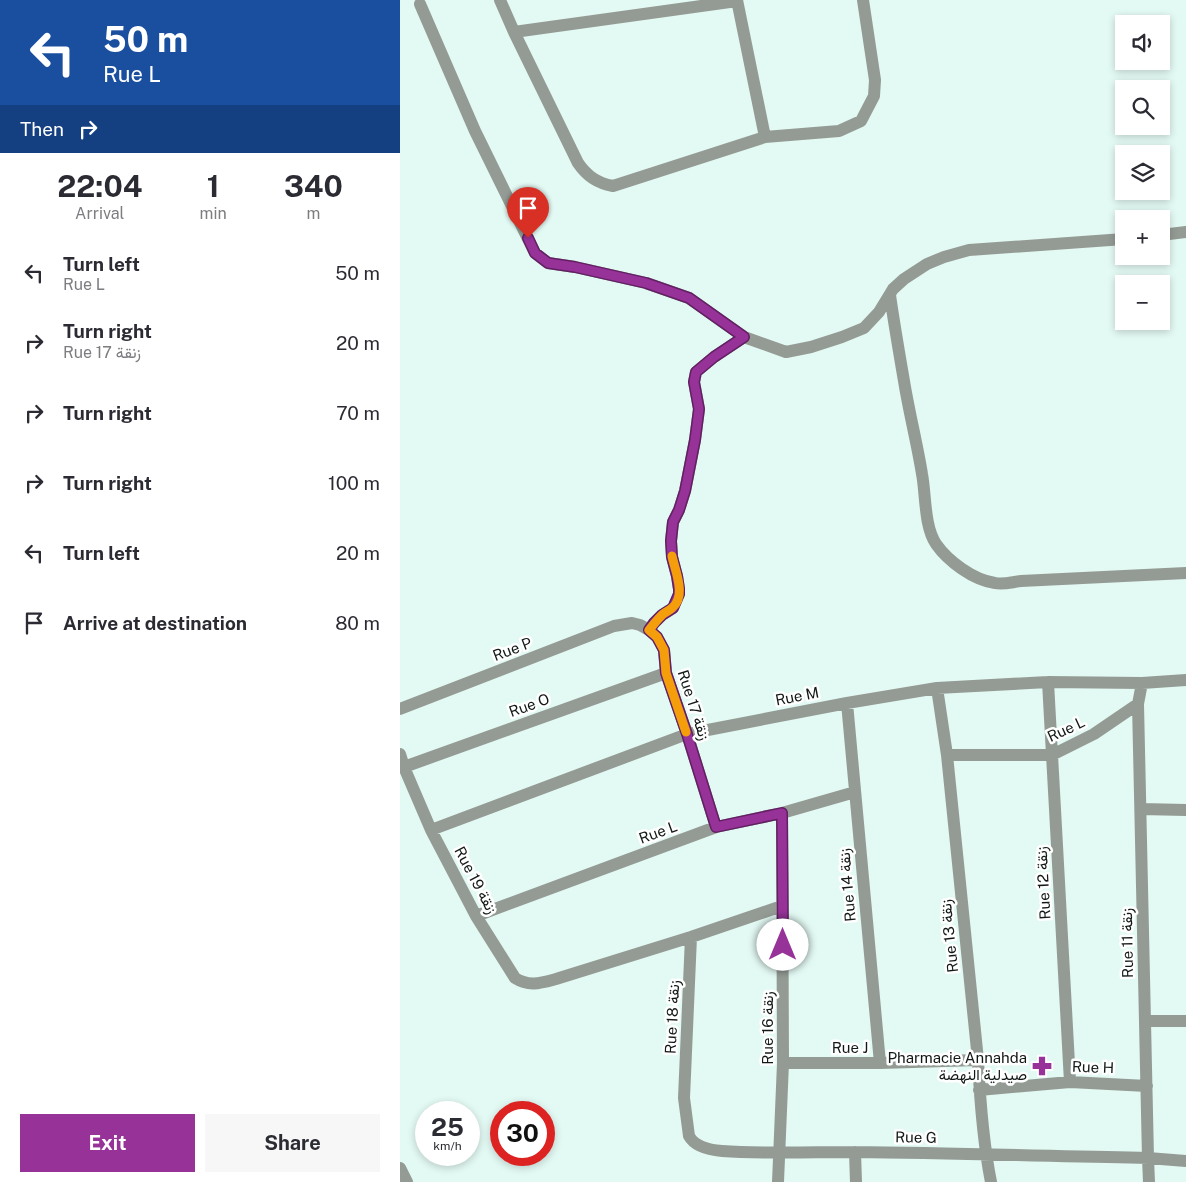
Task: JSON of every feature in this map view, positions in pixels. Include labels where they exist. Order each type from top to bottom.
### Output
[{"type":"street","points":[[500,0],[578,163],[585,173],[604,184],[613,186],[764,137],[838,131],[861,121],[874,96],[875,80],[863,0]]},
{"type":"street","points":[[514,32],[737,1],[764,137]]},
{"type":"street","points":[[420,4],[475,131],[535,253],[548,263],[646,283],[689,298],[744,337],[786,352],[811,347],[864,328],[879,312],[893,289],[904,279],[927,264],[944,257],[969,250],[1115,240]]},
{"type":"street","points":[[1170,234],[1186,232]]},
{"type":"street","points":[[890,295],[922,475],[929,527],[935,543],[946,556],[962,569],[994,583],[1186,573]]},
{"type":"street","points":[[649,630],[662,615],[673,608],[679,594],[671,541],[673,522],[685,491],[695,440],[699,409],[694,382],[696,372],[714,357],[744,337]]},
{"type":"street","name":"Rue P","points":[[400,709],[614,626],[632,623],[649,630]]},
{"type":"street","name":"Rue 17 زنقة","points":[[649,630],[657,637],[664,650],[666,673],[716,827]]},
{"type":"street","name":"Rue O","points":[[402,761],[666,673]]},
{"type":"street","name":"Rue M","points":[[431,830],[687,734],[847,703],[937,688],[1048,682],[1142,683],[1186,680]]},
{"type":"street","name":"Rue 12 زنقة","points":[[1048,682],[1070,1082]]},
{"type":"street","points":[[1138,704],[1142,683]]},
{"type":"street","name":"Rue 13 زنقة","points":[[937,688],[947,755],[978,1060],[979,1090],[991,1182]]},
{"type":"street","name":"Rue 14 زنقة","points":[[847,703],[880,1063]]},
{"type":"street","name":"Rue L","points":[[947,755],[1052,755],[1094,734],[1138,704]]},
{"type":"street","name":"Rue 11 زنقة","points":[[1138,704],[1149,1182]]},
{"type":"street","name":"Rue 19 زنقة","points":[[402,761],[431,830],[476,916],[515,978],[521,982],[537,984],[556,979],[692,937],[782,906]]},
{"type":"street","name":"Rue L","points":[[476,916],[716,827],[782,813],[855,792]]},
{"type":"street","points":[[1141,809],[1186,810]]},
{"type":"street","name":"Rue 16 زنقة","points":[[778,1182],[783,1063],[782,813]]},
{"type":"street","name":"Rue 18 زنقة","points":[[684,1098],[692,937]]},
{"type":"street","points":[[1145,1021],[1186,1021]]},
{"type":"street","name":"Rue J","points":[[783,1063],[978,1060]]},
{"type":"street","name":"Rue H","points":[[979,1090],[1070,1082],[1147,1086]]},
{"type":"street","name":"Rue G","points":[[684,1098],[691,1140],[697,1144],[721,1151],[1148,1158],[1186,1161]]},
{"type":"street","points":[[855,1152],[856,1182]]},
{"type":"street","points":[[400,1168],[406,1182]]},
{"type":"slow traffic","points":[[672,556],[679,589],[677,601],[673,608],[662,615],[649,630],[657,637],[664,650],[666,673],[686,732]]},
{"type":"place","name":"Pharmacie Annahda صيدلية النهضة","points":[[1042,1066]]},
{"type":"route","points":[[528,238],[535,253],[548,263],[646,283],[689,298],[744,337],[714,357],[696,372],[694,382],[699,409],[695,440],[685,491],[673,522],[671,541],[679,594],[673,608],[662,615],[649,630],[657,637],[664,650],[666,673],[716,827],[782,813],[783,945]]}]
